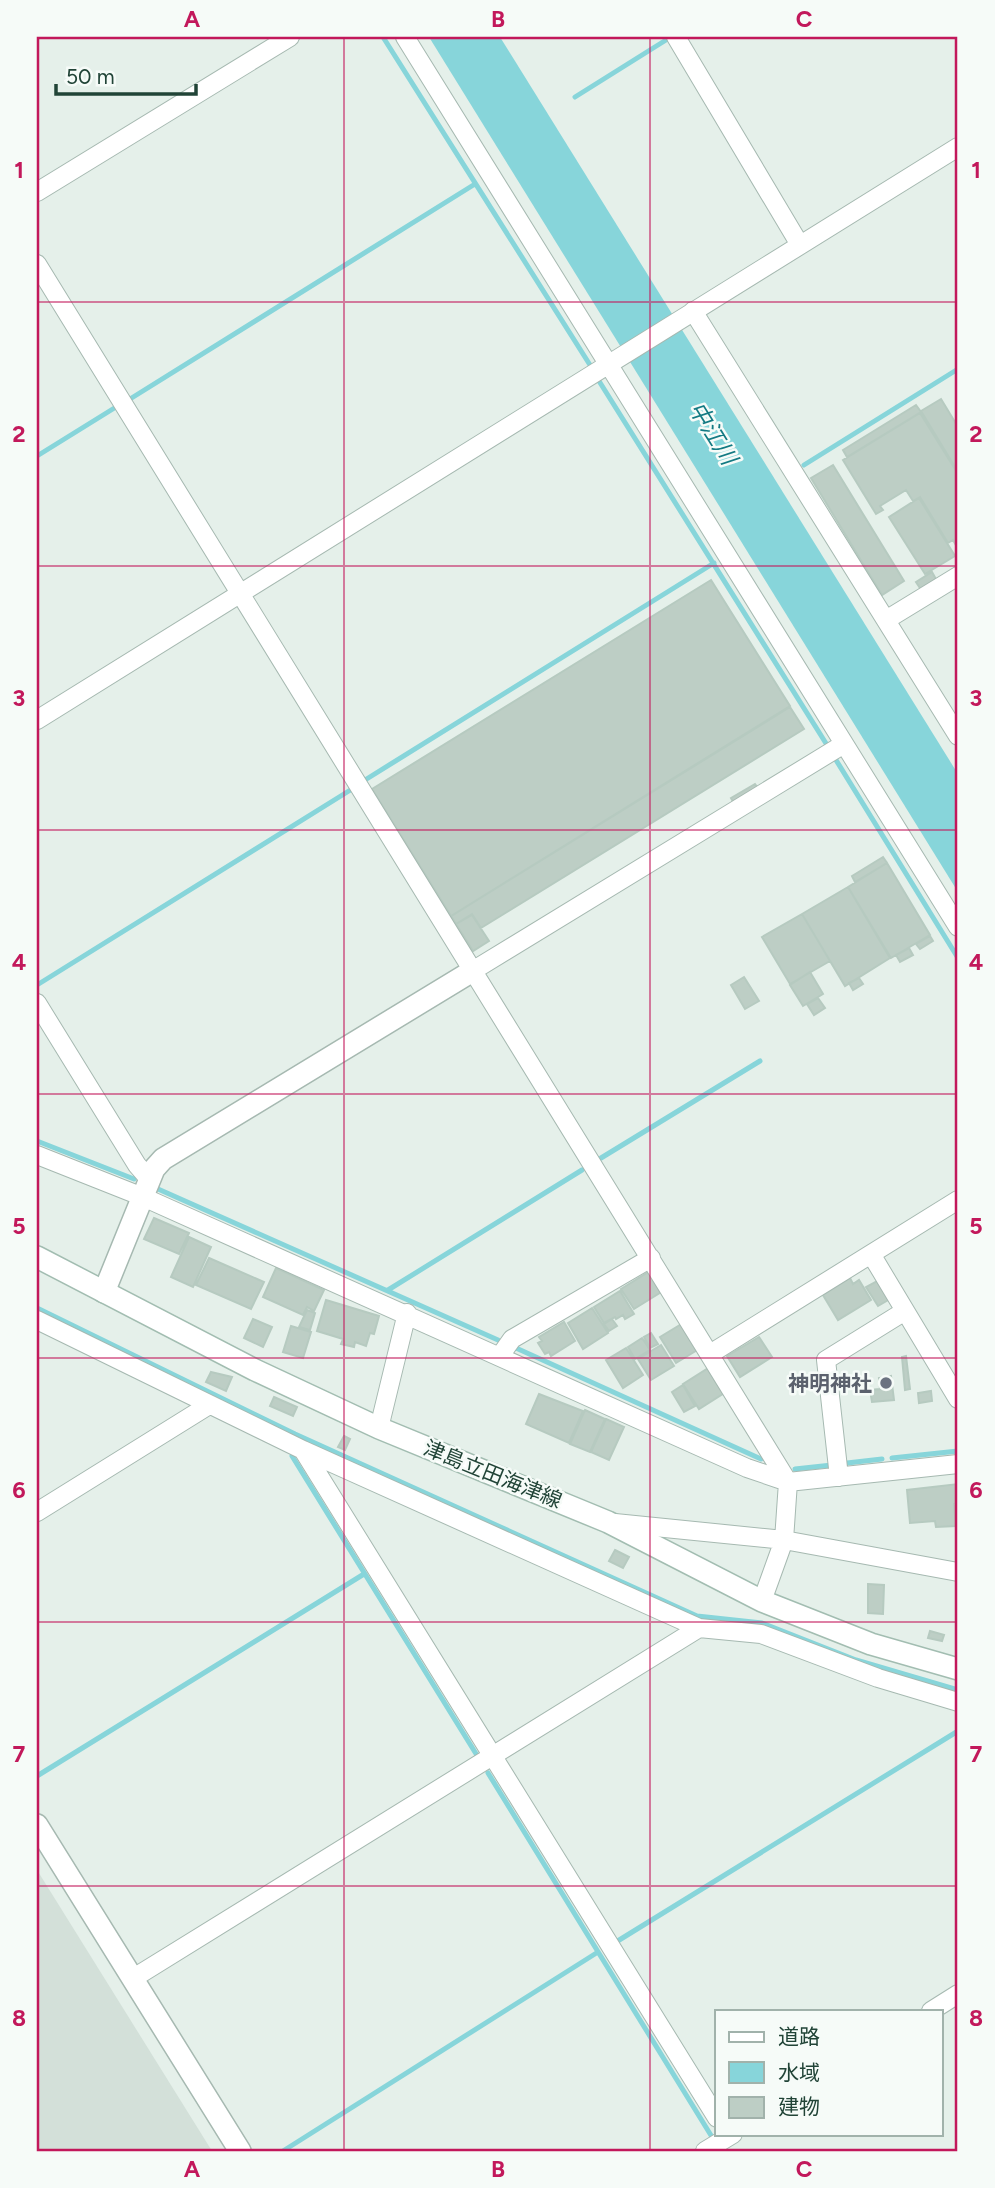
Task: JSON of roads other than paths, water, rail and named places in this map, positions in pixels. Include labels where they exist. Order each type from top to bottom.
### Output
[{"type":"main road","points":[[104,1292],[146,1188],[163,1159],[474,970]]},
{"type":"main road","name":"津島立田海津線","points":[[37,1257],[255,1370],[379,1428],[608,1522],[762,1601],[870,1644],[958,1668]]},
{"type":"main road","points":[[37,1825],[240,2151]]},
{"type":"street","points":[[37,192],[290,37]]},
{"type":"street","points":[[405,37],[614,361],[844,744],[958,927]]},
{"type":"street","points":[[676,37],[800,245]]},
{"type":"street","points":[[37,720],[958,147]]},
{"type":"street","points":[[37,264],[788,1482],[784,1539],[762,1601]]},
{"type":"street","points":[[688,314],[958,736]]},
{"type":"street","points":[[886,620],[958,576]]},
{"type":"street","points":[[474,970],[844,744]]},
{"type":"street","points":[[37,1003],[136,1165],[146,1188]]},
{"type":"street","points":[[37,1155],[146,1188],[407,1314],[747,1468],[788,1482],[958,1464]]},
{"type":"street","points":[[710,1354],[958,1199]]},
{"type":"street","points":[[871,1254],[958,1399]]},
{"type":"street","points":[[500,1356],[512,1339],[651,1258]]},
{"type":"street","points":[[839,1477],[826,1360],[905,1311]]},
{"type":"street","points":[[379,1428],[407,1314]]},
{"type":"street","points":[[37,1320],[303,1450],[699,1628],[761,1634],[878,1678],[958,1702]]},
{"type":"street","points":[[37,1512],[209,1405]]},
{"type":"street","points":[[303,1450],[715,2115]]},
{"type":"street","points":[[608,1522],[784,1539],[958,1572]]},
{"type":"street","points":[[132,1979],[699,1628]]},
{"type":"street","points":[[933,2010],[958,1994]]},
{"type":"street","points":[[705,2151],[731,2139]]},
{"type":"water","name":"中江川","points":[[429,37],[500,37],[958,774],[958,892]]},
{"type":"waterway","points":[[383,37],[590,365]]},
{"type":"waterway","points":[[575,97],[666,40]]},
{"type":"waterway","points":[[130,399],[475,184]]},
{"type":"waterway","points":[[804,465],[958,369]]},
{"type":"waterway","points":[[599,381],[827,745]]},
{"type":"waterway","points":[[37,456],[116,407]]},
{"type":"waterway","points":[[365,780],[714,563]]},
{"type":"waterway","points":[[836,760],[958,958]]},
{"type":"waterway","points":[[37,985],[352,789]]},
{"type":"waterway","points":[[601,1158],[760,1061]]},
{"type":"waterway","points":[[37,1141],[134,1179]]},
{"type":"waterway","points":[[388,1290],[582,1170]]},
{"type":"waterway","points":[[158,1189],[498,1340]]},
{"type":"waterway","points":[[37,1308],[295,1434],[697,1616],[762,1623],[856,1660],[958,1690]]},
{"type":"waterway","points":[[516,1348],[761,1459]]},
{"type":"waterway","points":[[892,1458],[958,1451]]},
{"type":"waterway","points":[[292,1456],[478,1757]]},
{"type":"waterway","points":[[847,1463],[882,1459]]},
{"type":"waterway","points":[[795,1469],[832,1465]]},
{"type":"waterway","points":[[37,1776],[364,1574]]},
{"type":"waterway","points":[[616,1942],[958,1731]]},
{"type":"waterway","points":[[488,1773],[712,2137]]},
{"type":"waterway","points":[[283,2151],[598,1952]]},
{"type":"place","name":"神明神社","points":[[886,1383]]}]
